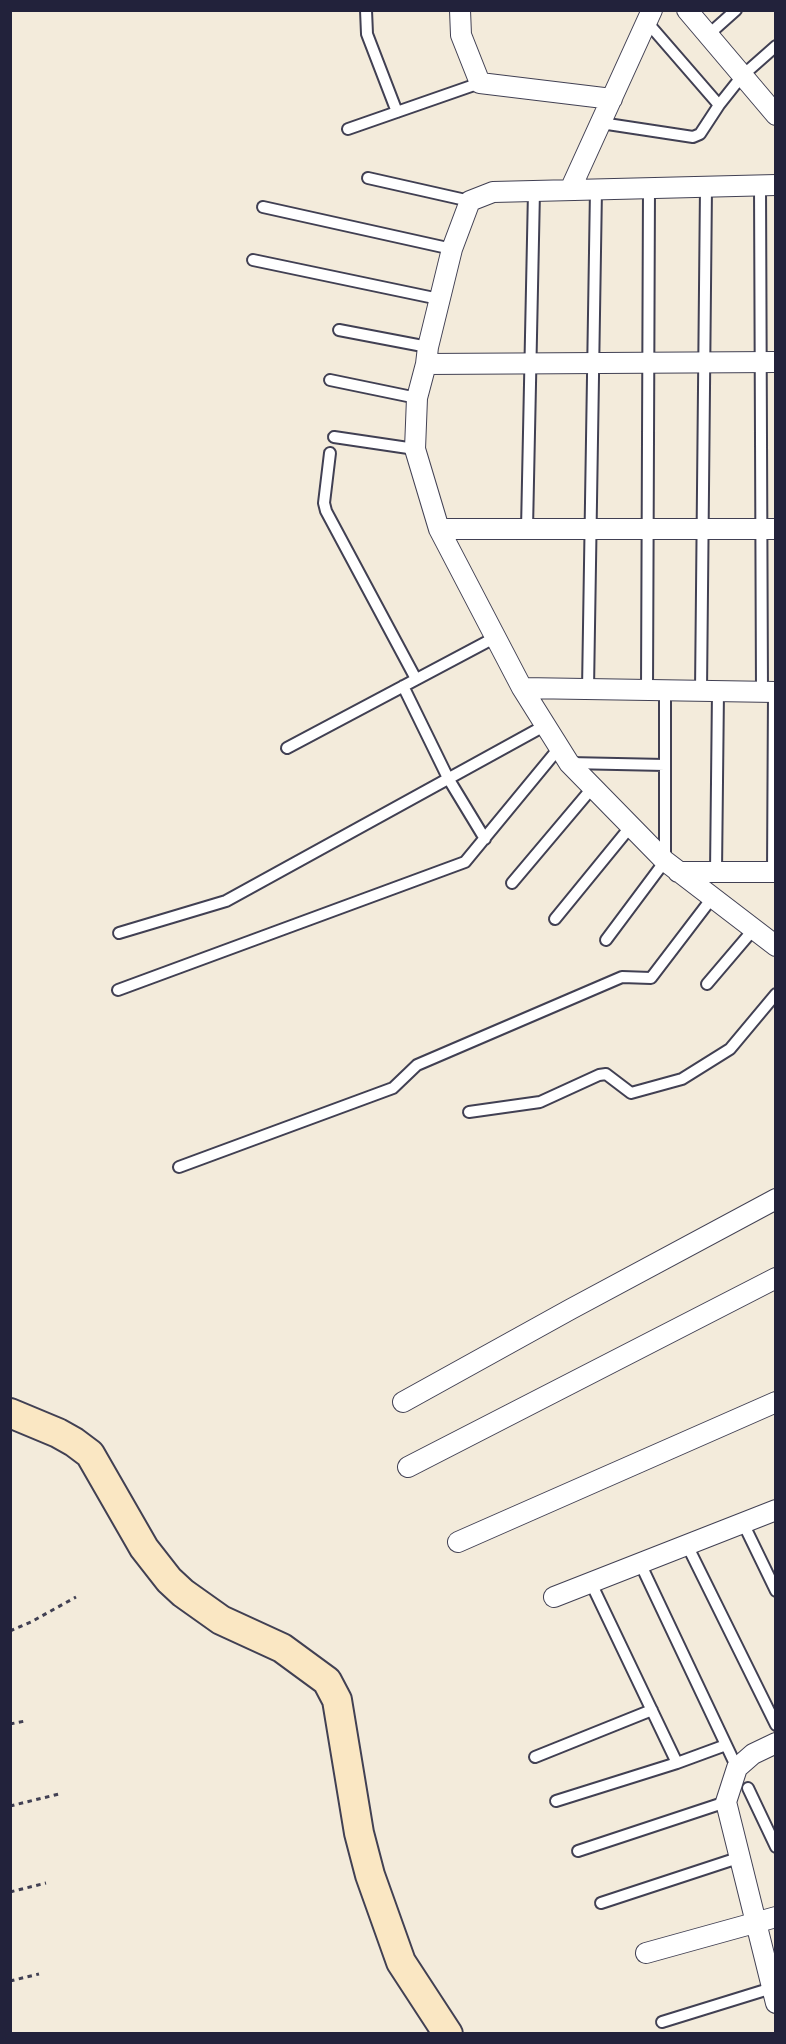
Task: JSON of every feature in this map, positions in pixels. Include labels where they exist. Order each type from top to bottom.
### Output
[{"type":"main road","points":[[10,1413],[58,1433],[90,1454],[144,1548],[169,1580],[183,1593],[221,1620],[282,1648],[327,1681],[337,1700],[359,1833],[370,1875],[401,1962],[448,2034]]},
{"type":"street","points":[[460,10],[461,35],[480,83],[612,99]]},
{"type":"street","points":[[687,10],[775,112]]},
{"type":"street","points":[[570,190],[650,16]]},
{"type":"street","points":[[768,185],[493,192],[470,201],[452,249],[417,398],[415,450],[438,529],[522,688],[564,755],[672,866],[712,898],[762,932],[776,946]]},
{"type":"street","points":[[427,356],[531,363],[768,362]]},
{"type":"street","points":[[438,529],[768,529]]},
{"type":"street","points":[[522,688],[770,692]]},
{"type":"street","points":[[672,866],[716,872],[774,872]]},
{"type":"street","points":[[403,1402],[776,1199]]},
{"type":"street","points":[[408,1467],[776,1278]]},
{"type":"street","points":[[458,1542],[776,1402]]},
{"type":"street","points":[[554,1597],[776,1510]]},
{"type":"street","points":[[774,1995],[766,1920],[741,1857],[726,1802],[737,1767],[753,1754],[776,1743]]},
{"type":"street","points":[[646,1953],[766,1920]]},
{"type":"lane","points":[[366,10],[367,34],[397,112]]},
{"type":"lane","points":[[708,35],[736,10]]},
{"type":"lane","points":[[650,16],[719,105]]},
{"type":"lane","points":[[601,123],[693,137],[700,134],[742,76],[776,46]]},
{"type":"lane","points":[[348,129],[480,83]]},
{"type":"lane","points":[[368,178],[470,201]]},
{"type":"lane","points":[[768,185],[768,529],[774,872]]},
{"type":"lane","points":[[706,187],[703,529],[716,872]]},
{"type":"lane","points":[[606,940],[672,866],[665,765],[656,690],[647,529],[649,188]]},
{"type":"lane","points":[[588,689],[596,189]]},
{"type":"lane","points":[[527,529],[534,191]]},
{"type":"lane","points":[[263,207],[452,249]]},
{"type":"lane","points":[[253,260],[439,299]]},
{"type":"lane","points":[[339,330],[427,356]]},
{"type":"lane","points":[[330,380],[417,398]]},
{"type":"lane","points":[[334,437],[415,450]]},
{"type":"lane","points":[[330,453],[324,503],[326,511],[416,679]]},
{"type":"lane","points":[[287,748],[496,637]]},
{"type":"lane","points":[[403,686],[448,778],[485,838]]},
{"type":"lane","points":[[119,933],[226,901],[544,726]]},
{"type":"lane","points":[[118,990],[465,862],[564,755],[665,765]]},
{"type":"lane","points":[[512,883],[593,787]]},
{"type":"lane","points":[[555,919],[631,826]]},
{"type":"lane","points":[[179,1167],[393,1088],[417,1065],[622,977],[651,978],[712,898]]},
{"type":"lane","points":[[707,984],[762,932]]},
{"type":"lane","points":[[469,1112],[540,1102],[599,1075],[606,1074],[631,1094],[682,1079],[730,1049],[776,994]]},
{"type":"lane","points":[[743,1523],[776,1591]]},
{"type":"lane","points":[[687,1545],[776,1725]]},
{"type":"lane","points":[[640,1563],[737,1767]]},
{"type":"lane","points":[[591,1583],[677,1763]]},
{"type":"lane","points":[[536,1757],[652,1710]]},
{"type":"lane","points":[[556,1802],[677,1763],[726,1744]]},
{"type":"lane","points":[[748,1788],[776,1847]]},
{"type":"lane","points":[[578,1851],[726,1802]]},
{"type":"lane","points":[[601,1902],[741,1857]]},
{"type":"lane","points":[[662,2022],[774,1995]]},
{"type":"path","points":[[10,1631],[76,1597]]},
{"type":"path","points":[[10,1724],[25,1721]]},
{"type":"path","points":[[10,1806],[59,1794]]},
{"type":"path","points":[[10,1892],[46,1883]]},
{"type":"path","points":[[10,1981],[39,1974]]}]
